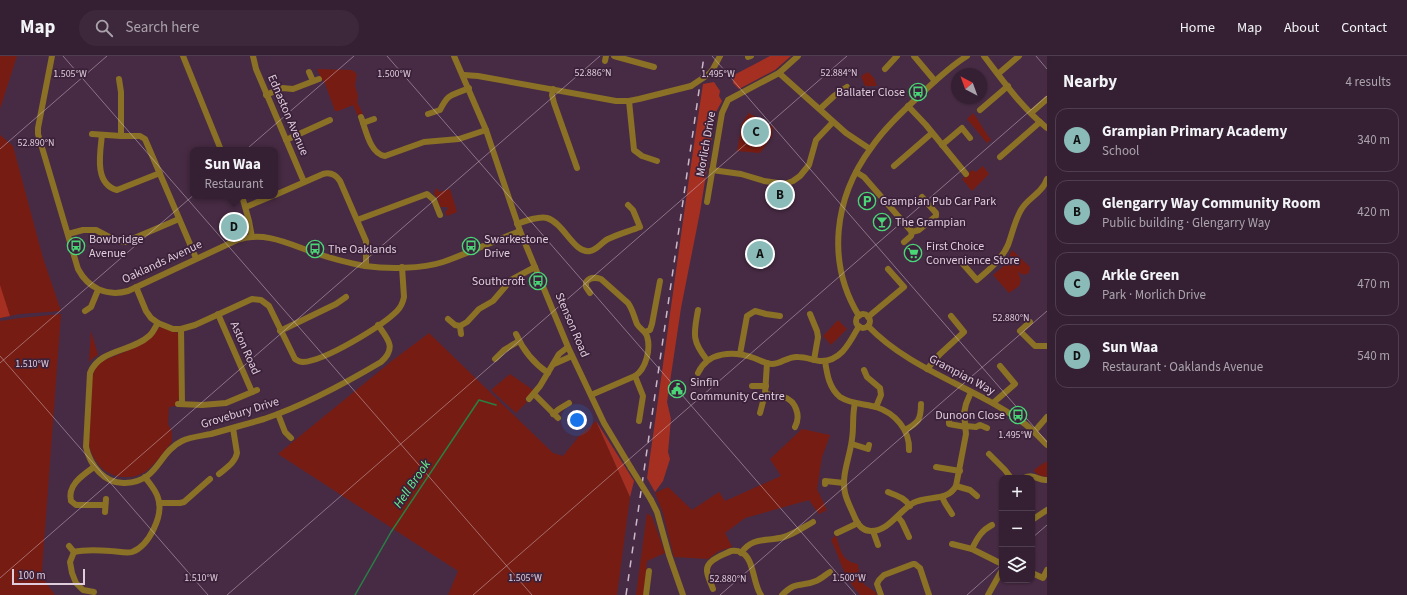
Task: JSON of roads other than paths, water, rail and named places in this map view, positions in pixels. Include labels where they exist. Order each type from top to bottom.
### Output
[{"type":"street","points":[[52,56],[38,134],[75,260],[81,274],[98,290],[91,307],[85,312]]},
{"type":"street","points":[[183,56],[220,147]]},
{"type":"street","name":"Ednaston Avenue","points":[[254,56],[256,69],[266,95],[304,182]]},
{"type":"street","name":"Stenson Road","points":[[454,56],[464,75],[486,130],[517,224],[568,347],[604,423],[657,512],[669,555],[683,595]]},
{"type":"street","points":[[614,56],[654,67]]},
{"type":"street","points":[[464,75],[478,76],[616,101],[629,101],[691,86],[713,69],[720,56]]},
{"type":"street","name":"Morlich Drive","points":[[707,202],[722,113],[728,100],[779,73],[798,56]]},
{"type":"street","points":[[885,69],[896,56]]},
{"type":"street","points":[[914,56],[935,81]]},
{"type":"street","points":[[859,316],[850,300],[844,282],[838,248],[838,230],[845,197],[856,172],[870,149],[891,123],[935,81],[966,56]]},
{"type":"street","points":[[984,56],[1030,113],[1047,128]]},
{"type":"street","points":[[998,74],[1019,56]]},
{"type":"street","points":[[266,95],[282,88],[293,89],[316,80],[309,72]]},
{"type":"street","points":[[779,73],[846,134],[870,149]]},
{"type":"street","points":[[119,80],[121,92],[121,136]]},
{"type":"street","points":[[980,110],[1008,86]]},
{"type":"street","points":[[820,109],[834,96],[847,87]]},
{"type":"street","points":[[428,114],[440,110],[445,99],[449,96],[469,88]]},
{"type":"street","points":[[553,89],[552,95],[554,103],[577,168]]},
{"type":"street","points":[[1030,113],[1047,99]]},
{"type":"street","points":[[629,101],[634,150],[642,156],[657,161]]},
{"type":"street","points":[[908,106],[932,132],[966,174]]},
{"type":"street","points":[[374,119],[362,120],[375,151],[380,155],[385,156],[424,142],[459,140],[486,130]]},
{"type":"street","points":[[286,140],[330,120]]},
{"type":"street","points":[[712,170],[740,174],[764,181],[785,184],[793,182],[800,176],[809,164],[816,140],[833,122]]},
{"type":"street","points":[[1000,157],[1040,122]]},
{"type":"street","points":[[942,145],[962,128],[970,138]]},
{"type":"street","points":[[894,166],[932,132]]},
{"type":"street","points":[[92,134],[140,136],[145,139],[196,258]]},
{"type":"street","points":[[102,135],[101,170],[106,184],[110,188],[117,190],[160,173]]},
{"type":"street","points":[[856,172],[864,177],[912,232]]},
{"type":"street","points":[[278,193],[327,173],[335,176],[340,182],[366,242],[366,266]]},
{"type":"street","points":[[962,263],[977,280],[988,272],[1007,247],[1021,210],[1027,201],[1039,192],[1047,179]]},
{"type":"street","points":[[357,220],[427,194],[434,200],[440,216]]},
{"type":"street","points":[[904,242],[911,236],[912,232],[919,230],[936,216],[936,213],[922,197]]},
{"type":"street","points":[[243,199],[252,237]]},
{"type":"street","points":[[246,207],[265,199]]},
{"type":"street","points":[[517,224],[530,219],[546,218],[559,224],[574,243],[580,248],[586,251],[591,251],[607,240],[640,227],[633,210],[628,205]]},
{"type":"street","points":[[68,234],[83,230],[96,230],[115,240],[125,242],[179,219]]},
{"type":"street","name":"Oaklands Avenue","points":[[98,290],[121,293],[236,240],[252,237],[262,236],[274,238],[328,257],[366,266],[402,267],[429,265],[442,262],[520,231]]},
{"type":"street","points":[[136,287],[146,311],[151,318],[158,323],[173,329],[181,329],[195,325],[252,299],[261,300],[269,306],[295,359],[300,362],[305,362],[319,358],[349,345],[397,311],[404,300],[402,267]]},
{"type":"street","points":[[460,326],[467,322],[479,309],[493,301],[511,280],[535,267]]},
{"type":"street","points":[[868,317],[904,287],[888,269]]},
{"type":"street","points":[[590,292],[586,287],[586,282],[597,277],[631,307],[637,324],[647,336],[648,354],[640,373],[591,395]]},
{"type":"street","points":[[645,332],[650,330],[652,324],[660,281]]},
{"type":"street","points":[[280,331],[336,304],[346,297]]},
{"type":"street","points":[[698,310],[700,320],[694,334],[697,345],[707,360]]},
{"type":"street","points":[[740,354],[747,316],[749,314],[755,311],[780,316]]},
{"type":"street","name":"Aston Road","points":[[181,329],[180,403],[202,405],[226,403],[255,391],[218,314]]},
{"type":"street","points":[[864,314],[868,317],[870,321],[868,326],[863,328],[859,326],[856,321],[859,316],[864,314]]},
{"type":"street","points":[[805,322],[811,316],[817,331],[818,337],[814,360]]},
{"type":"street","points":[[927,369],[940,354],[966,334],[951,316]]},
{"type":"street","points":[[448,319],[460,326]]},
{"type":"street","points":[[1030,322],[1020,331],[1035,346],[1047,346]]},
{"type":"street","name":"Grovebury Drive","points":[[158,323],[151,334],[143,341],[98,360],[90,373],[86,447],[87,453],[94,467],[104,477],[118,482],[130,482],[145,477],[155,470],[170,450],[180,442],[278,414],[325,393],[384,359],[390,351],[390,346],[378,325]]},
{"type":"street","points":[[460,326],[461,334]]},
{"type":"street","points":[[698,373],[702,365],[707,360],[715,356],[728,354],[740,354],[767,363],[775,363],[798,356],[825,361],[836,357],[844,351],[859,326]]},
{"type":"street","name":"Grampian Way","points":[[868,326],[875,334],[893,348],[927,369],[993,403],[1025,424],[1046,446]]},
{"type":"street","points":[[495,359],[517,338],[538,365],[548,373]]},
{"type":"street","points":[[529,399],[554,364],[559,354],[568,347]]},
{"type":"street","points":[[554,364],[572,356]]},
{"type":"street","points":[[825,361],[828,380],[835,391],[845,399],[855,403],[876,407],[892,415],[905,430],[909,450]]},
{"type":"street","points":[[760,413],[765,394],[767,363]]},
{"type":"street","points":[[993,403],[1016,385],[1000,366]]},
{"type":"street","points":[[864,370],[867,377],[880,388],[881,395],[876,407]]},
{"type":"street","points":[[635,376],[643,396],[639,421]]},
{"type":"street","points":[[752,386],[766,386]]},
{"type":"street","points":[[855,403],[852,416],[852,444],[844,483],[845,494],[858,523],[864,529],[872,531],[888,524],[910,506],[926,499],[942,497],[953,492],[960,471],[966,426],[964,413],[971,392]]},
{"type":"street","points":[[534,394],[556,416],[558,409],[569,403]]},
{"type":"street","points":[[765,394],[783,396],[792,402],[798,415],[798,422],[795,427]]},
{"type":"street","points":[[905,430],[918,421],[920,417],[921,404]]},
{"type":"street","points":[[278,414],[285,432],[291,438]]},
{"type":"street","points":[[1034,432],[1047,417]]},
{"type":"street","points":[[949,421],[949,424],[976,427],[980,425],[987,428]]},
{"type":"street","points":[[219,474],[237,456],[233,428]]},
{"type":"street","points":[[852,444],[868,449],[869,445]]},
{"type":"street","points":[[989,454],[1009,475]]},
{"type":"street","points":[[94,467],[73,485],[71,501],[76,506],[106,502],[105,512]]},
{"type":"street","points":[[936,467],[960,471]]},
{"type":"street","points":[[74,552],[111,550],[131,552],[140,547],[148,539],[155,529],[159,503],[157,494],[145,477]]},
{"type":"street","points":[[1035,477],[1047,480]]},
{"type":"street","points":[[159,503],[180,504],[210,479]]},
{"type":"street","points":[[825,484],[826,481],[844,483]]},
{"type":"street","points":[[956,486],[970,490],[977,496]]},
{"type":"street","points":[[888,492],[900,496],[910,506]]},
{"type":"street","points":[[942,497],[944,503],[952,514]]},
{"type":"street","points":[[1035,518],[1047,510]]},
{"type":"street","points":[[898,517],[909,537]]},
{"type":"street","points":[[741,553],[751,542],[784,537],[802,525],[813,522]]},
{"type":"street","points":[[837,533],[858,523]]},
{"type":"street","points":[[972,549],[979,535],[992,525]]},
{"type":"street","points":[[872,531],[878,545]]},
{"type":"street","points":[[952,544],[972,549],[999,562]]},
{"type":"street","points":[[69,546],[74,552]]},
{"type":"street","points":[[959,553],[961,546]]},
{"type":"street","points":[[713,589],[714,581],[706,572],[709,563],[734,551],[741,553],[750,562],[757,588],[761,595]]},
{"type":"street","points":[[74,552],[70,562],[72,574],[82,592],[94,592]]},
{"type":"street","points":[[881,595],[874,584],[884,575],[912,564],[916,560],[929,595]]},
{"type":"street","points":[[1035,575],[1043,578],[1047,570]]},
{"type":"street","points":[[782,595],[794,585],[816,581],[830,572]]},
{"type":"street","points":[[646,595],[651,575]]},
{"type":"street","points":[[988,595],[999,575]]},
{"type":"waterway","name":"Hell Brook","points":[[355,595],[391,532],[479,400],[496,405]]},
{"type":"railway","points":[[626,595],[704,56]]},
{"type":"place","name":"Ballater Close","points":[[918,92]]},
{"type":"place","name":"Arkle Green","points":[[756,132]]},
{"type":"place","name":"Glengarry Way Community Room","points":[[780,195]]},
{"type":"place","name":"Grampian Pub Car Park","points":[[867,201]]},
{"type":"place","name":"The Grampian","points":[[882,222]]},
{"type":"place","name":"Sun Waa","points":[[234,227]]},
{"type":"place","name":"Bowbridge Avenue","points":[[76,246]]},
{"type":"place","name":"Swarkestone Drive","points":[[471,246]]},
{"type":"place","name":"The Oaklands","points":[[315,249]]},
{"type":"place","name":"First Choice Convenience Store","points":[[913,253]]},
{"type":"place","name":"Grampian Primary Academy","points":[[760,254]]},
{"type":"place","name":"Southcroft","points":[[538,281]]},
{"type":"place","name":"Sinfin Community Centre","points":[[677,389]]},
{"type":"place","name":"Dunoon Close","points":[[1018,415]]}]
